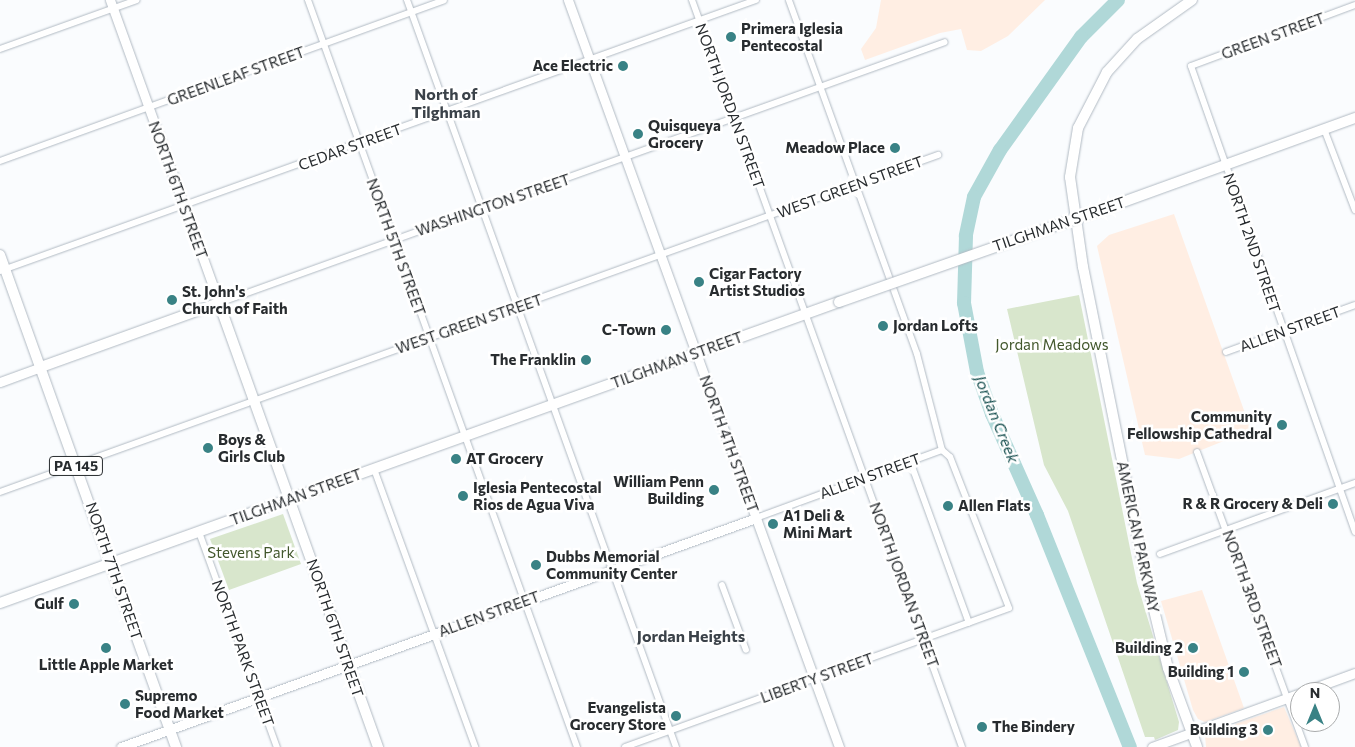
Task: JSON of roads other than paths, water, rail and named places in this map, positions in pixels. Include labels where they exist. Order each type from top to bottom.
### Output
[{"type":"main road","name":"AMERICAN PARKWAY","points":[[1192,0],[1138,39],[1106,72],[1078,128],[1070,177],[1083,268],[1142,560],[1159,634],[1196,747]]},
{"type":"main road","name":"TILGHMAN STREET","points":[[0,603],[1355,118]]},
{"type":"main road","name":"NORTH 7TH STREET","points":[[0,254],[3,270],[76,465],[176,747]]},
{"type":"main road","name":"WASHINGTON STREET","points":[[40,367],[219,303]]},
{"type":"main road","name":"NORTH 6TH STREET","points":[[219,303],[378,747]]},
{"type":"street","points":[[0,49],[112,4],[137,0]]},
{"type":"street","name":"NORTH 5TH STREET","points":[[308,0],[428,338],[577,747]]},
{"type":"street","points":[[407,0],[676,747]]},
{"type":"street","name":"GREENLEAF STREET","points":[[0,161],[444,0]]},
{"type":"street","name":"NORTH 4TH STREET","points":[[568,0],[839,747]]},
{"type":"street","name":"NORTH JORDAN STREET","points":[[692,0],[804,315],[962,747]]},
{"type":"street","name":"CEDAR STREET","points":[[3,270],[756,0]]},
{"type":"street","points":[[789,0],[918,354],[942,450]]},
{"type":"street","name":"NORTH 6TH STREET","points":[[112,4],[219,303]]},
{"type":"street","name":"GREEN STREET","points":[[1191,66],[1355,5]]},
{"type":"street","name":"WASHINGTON STREET","points":[[219,303],[482,208],[625,159],[945,42]]},
{"type":"street","name":"NORTH 2ND STREET","points":[[1191,66],[1282,331],[1355,532]]},
{"type":"street","points":[[1324,129],[1355,210]]},
{"type":"street","name":"WEST GREEN STREET","points":[[0,492],[938,155]]},
{"type":"street","name":"ALLEN STREET","points":[[1226,352],[1355,305]]},
{"type":"street","points":[[0,382],[40,367]]},
{"type":"street","name":"ALLEN STREET","points":[[121,747],[942,450]]},
{"type":"street","name":"LIBERTY STREET","points":[[625,747],[1009,608],[950,457],[942,450]]},
{"type":"street","name":"NORTH 3RD STREET","points":[[1197,452],[1305,747]]},
{"type":"street","points":[[910,461],[969,622]]},
{"type":"street","points":[[374,469],[476,747]]},
{"type":"street","points":[[1160,554],[1355,483]]},
{"type":"street","name":"NORTH PARK STREET","points":[[199,532],[277,747]]},
{"type":"street","points":[[722,585],[746,650]]},
{"type":"street","points":[[1329,682],[1355,673]]},
{"type":"street","points":[[1154,746],[1288,697]]},
{"type":"waterway","name":"Jordan Creek","points":[[1118,0],[1081,37],[1000,150],[974,197],[966,236],[964,303],[977,372],[992,414],[1037,515],[1130,747]]},
{"type":"place","name":"Primera Iglesia Pentecostal","points":[[731,37]]},
{"type":"place","name":"Ace Electric","points":[[623,66]]},
{"type":"place","name":"Quisqueya Grocery","points":[[638,134]]},
{"type":"place","name":"Meadow Place","points":[[895,148]]},
{"type":"place","name":"Cigar Factory Artist Studios","points":[[699,282]]},
{"type":"place","name":"St. John's Church of Faith","points":[[172,300]]},
{"type":"place","name":"Jordan Lofts","points":[[883,326]]},
{"type":"place","name":"C-Town","points":[[666,330]]},
{"type":"place","name":"The Franklin","points":[[586,360]]},
{"type":"place","name":"Community Fellowship Cathedral","points":[[1282,425]]},
{"type":"place","name":"Boys & Girls Club","points":[[208,448]]},
{"type":"place","name":"AT Grocery","points":[[456,459]]},
{"type":"place","name":"William Penn Building","points":[[714,490]]},
{"type":"place","name":"Iglesia Pentecostal Rios de Agua Viva","points":[[463,496]]},
{"type":"place","name":"R & R Grocery & Deli","points":[[1333,504]]},
{"type":"place","name":"Allen Flats","points":[[948,506]]},
{"type":"place","name":"A1 Deli & Mini Mart","points":[[773,524]]},
{"type":"place","name":"Dubbs Memorial Community Center","points":[[536,565]]},
{"type":"place","name":"Gulf","points":[[74,604]]},
{"type":"place","name":"Little Apple Market","points":[[106,648]]},
{"type":"place","name":"Building 2","points":[[1193,648]]},
{"type":"place","name":"Building 1","points":[[1244,672]]},
{"type":"place","name":"Supremo Food Market","points":[[125,704]]},
{"type":"place","name":"Evangelista Grocery Store","points":[[676,716]]},
{"type":"place","name":"The Bindery","points":[[982,727]]},
{"type":"place","name":"Building 3","points":[[1268,730]]},
{"type":"district","name":"North of Tilghman","points":[[446,103]]},
{"type":"district","name":"Jordan Heights","points":[[691,636]]},
{"type":"park label","name":"Jordan Meadows","points":[[1052,345]]},
{"type":"park label","name":"Stevens Park","points":[[251,553]]}]
